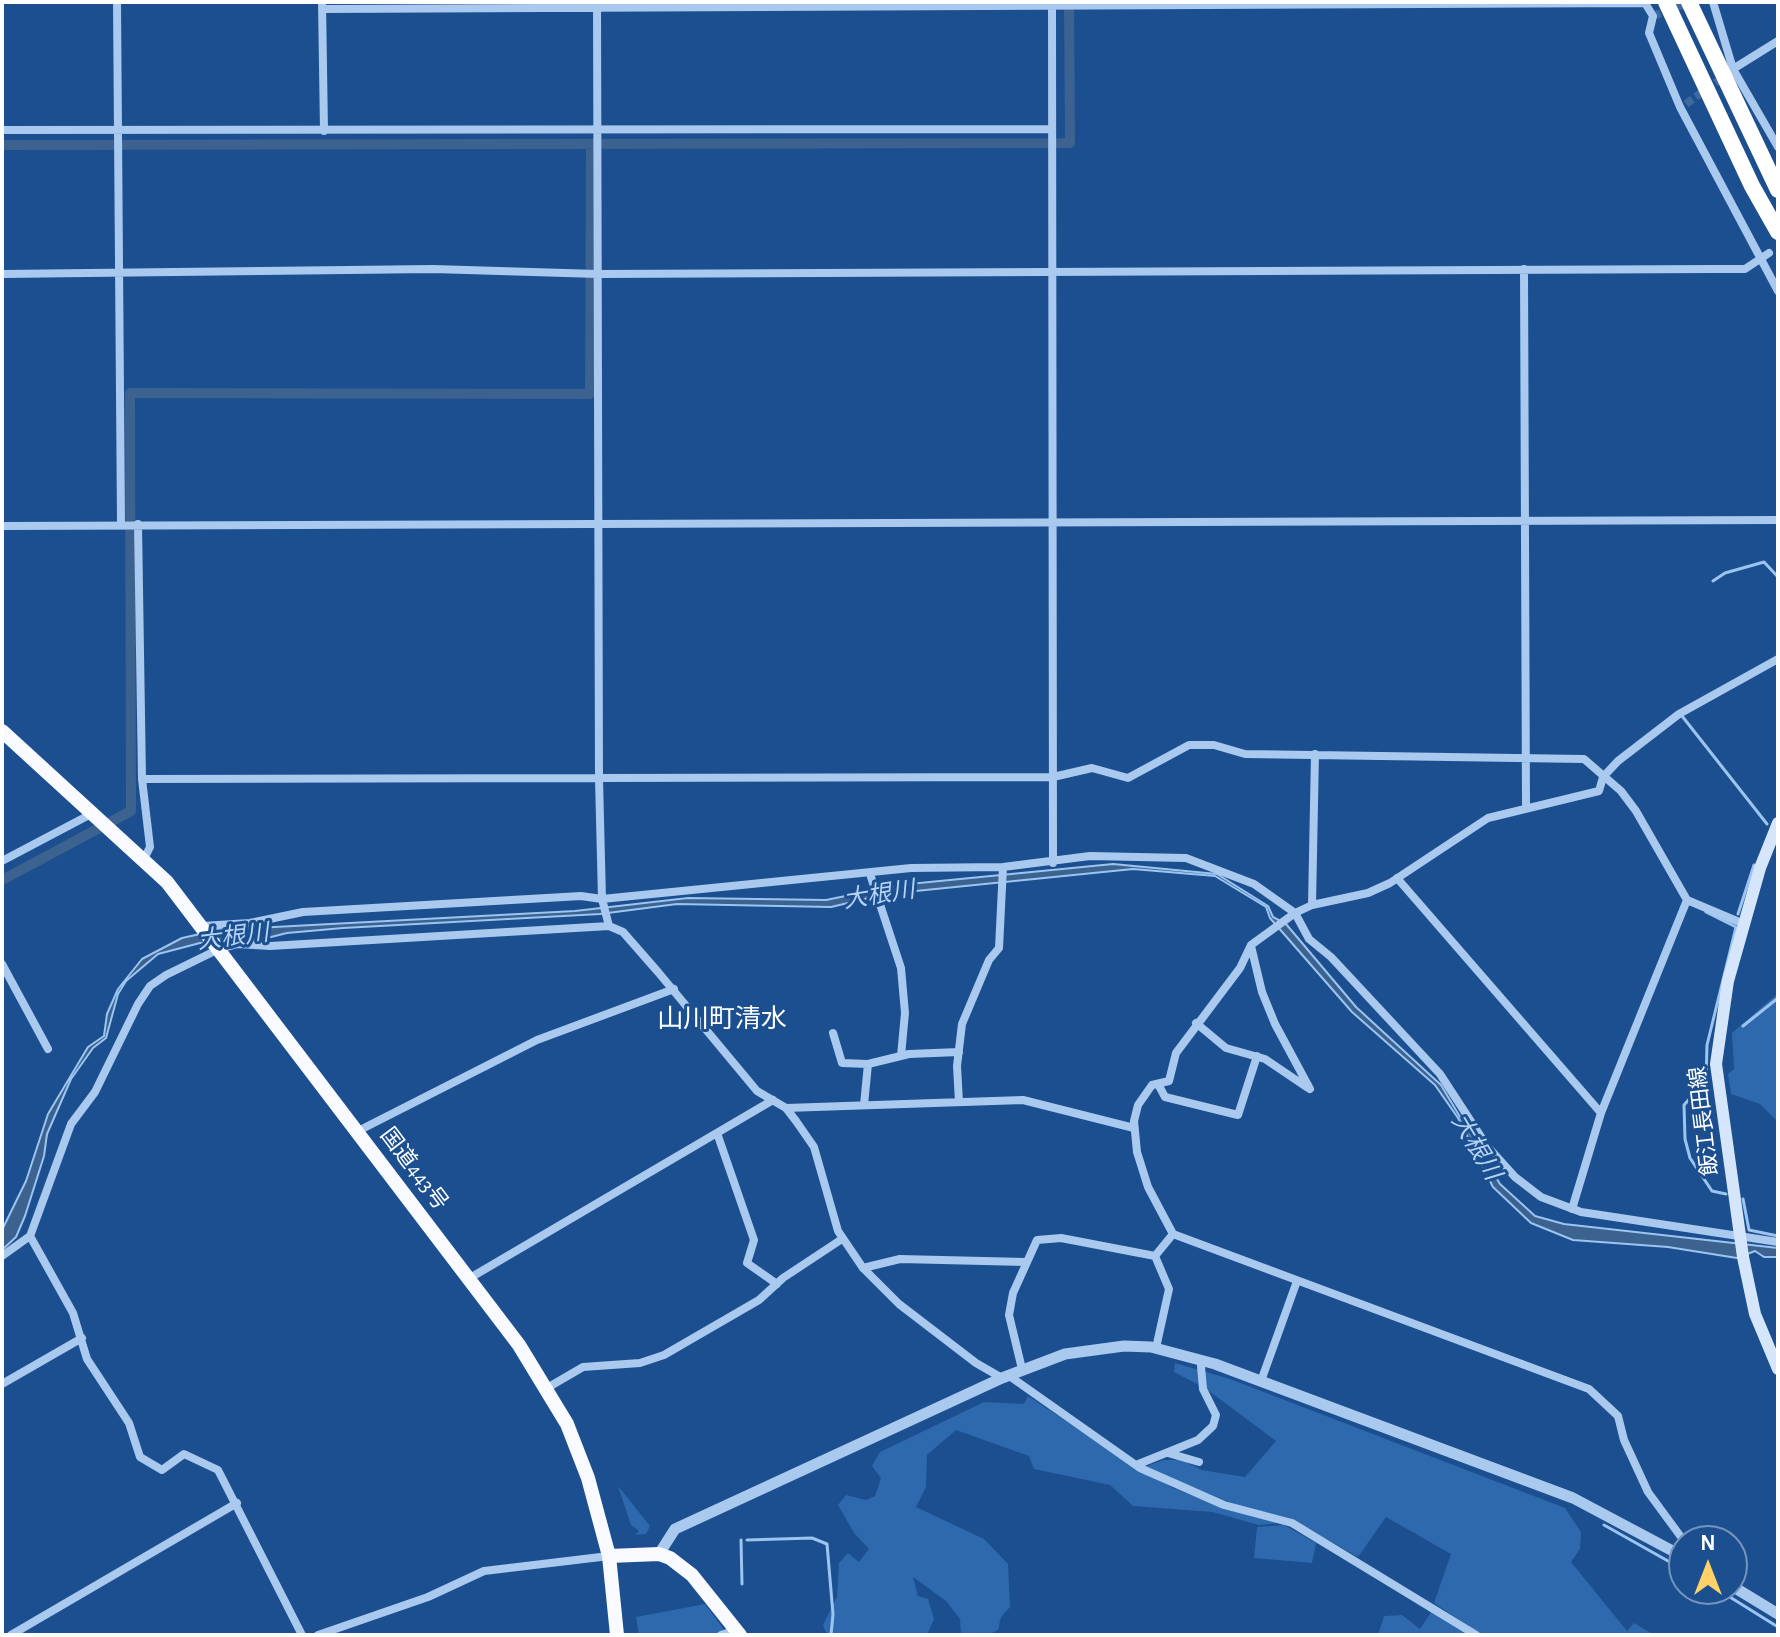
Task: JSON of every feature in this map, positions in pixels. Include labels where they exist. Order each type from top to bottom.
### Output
[{"type":"highway","points":[[1664,2],[1778,232]]},
{"type":"highway","points":[[1689,2],[1778,190]]},
{"type":"highway","name":"国道443号","points":[[2,731],[144,859],[202,926],[547,1388],[567,1424],[588,1478],[609,1556],[617,1635]]},
{"type":"highway","points":[[609,1556],[659,1554],[692,1575],[738,1633]]},
{"type":"main road","name":"飯江長田線","points":[[1778,823],[1728,981],[1716,1064],[1743,1257],[1755,1314],[1778,1369]]},
{"type":"street","points":[[117,2],[123,524]]},
{"type":"street","points":[[1713,2],[1733,69],[1778,147]]},
{"type":"street","points":[[324,131],[322,6],[1645,3],[1653,16],[1649,33],[1758,259],[1778,291]]},
{"type":"street","points":[[597,5],[599,779],[602,899],[608,925]]},
{"type":"street","points":[[1052,5],[1053,863]]},
{"type":"street","points":[[1733,69],[1778,41]]},
{"type":"street","points":[[2,130],[1052,129]]},
{"type":"street","points":[[2,274],[433,269],[598,274],[1745,269],[1769,253]]},
{"type":"street","points":[[1524,269],[1526,807]]},
{"type":"street","points":[[2,526],[1778,520]]},
{"type":"street","points":[[137,524],[142,779],[150,847],[144,859]]},
{"type":"street","points":[[1672,1525],[1648,1492],[1624,1440],[1618,1416],[1589,1389],[1173,1234],[1148,1187],[1134,1128],[1138,1105],[1152,1085],[1169,1081],[1176,1053],[1240,968],[1251,945],[1295,913],[1312,905],[1368,893],[1397,878],[1488,818],[1599,791],[1603,777],[1679,714],[1778,659]]},
{"type":"street","points":[[142,779],[1053,777],[1092,768],[1128,778],[1189,745],[1214,745],[1245,754],[1584,759],[1621,791],[1636,811],[1687,900],[1744,924]]},
{"type":"street","points":[[1312,905],[1315,754]]},
{"type":"street","points":[[2,861],[94,813]]},
{"type":"street","points":[[202,926],[250,923],[303,912],[581,896],[602,899],[671,889],[870,874],[911,868],[1003,869],[1090,856],[1186,858],[1254,884],[1295,913],[1309,939],[1331,957],[1440,1074],[1487,1146],[1515,1177],[1541,1197],[1572,1209],[1740,1241],[1778,1242]]},
{"type":"street","points":[[959,1102],[962,1024],[989,960],[999,948],[1003,869]]},
{"type":"street","points":[[870,874],[901,968],[905,1013],[901,1056]]},
{"type":"street","points":[[1397,878],[1601,1113]]},
{"type":"street","points":[[1572,1209],[1601,1113],[1687,900]]},
{"type":"street","points":[[2,1256],[30,1236],[71,1124],[95,1092],[144,995],[166,975],[219,949],[238,944],[270,946],[608,925],[623,932],[757,1091],[786,1108],[814,1147],[829,1208],[842,1239],[863,1268],[899,1304],[976,1363],[1005,1376],[1136,1465],[1172,1485],[1224,1505],[1292,1523],[1476,1635]]},
{"type":"street","points":[[1196,1023],[1226,1048],[1257,1056],[1310,1089],[1275,1024],[1262,992],[1251,945]]},
{"type":"street","points":[[2,964],[48,1049]]},
{"type":"street","points":[[358,1131],[537,1040],[674,989]]},
{"type":"street","points":[[833,1033],[842,1063],[868,1064],[901,1056],[959,1052]]},
{"type":"street","points":[[1158,1084],[1165,1097],[1238,1115],[1257,1056]]},
{"type":"street","points":[[864,1105],[868,1064]]},
{"type":"street","points":[[475,1275],[773,1100]]},
{"type":"street","points":[[786,1108],[959,1102],[1044,1103],[1134,1128]]},
{"type":"street","points":[[717,1133],[754,1240],[747,1263],[777,1284]]},
{"type":"street","points":[[1155,1256],[1173,1234]]},
{"type":"street","points":[[30,1236],[52,1270],[82,1338],[87,1359],[129,1423],[140,1457],[162,1470],[184,1454],[218,1470],[302,1635]]},
{"type":"street","points":[[1022,1369],[1009,1315],[1025,1262],[1037,1240],[1045,1237],[1155,1256]]},
{"type":"street","points":[[547,1388],[583,1367],[640,1363],[664,1355],[759,1300],[842,1239]]},
{"type":"street","points":[[1155,1256],[1169,1289],[1156,1348]]},
{"type":"street","points":[[863,1268],[900,1259],[1025,1262]]},
{"type":"street","points":[[1261,1381],[1297,1281]]},
{"type":"street","points":[[2,1384],[82,1338]]},
{"type":"street","points":[[659,1554],[675,1529],[1005,1376],[1094,1348],[1156,1348],[1195,1357],[1573,1498],[1668,1548]]},
{"type":"street","points":[[1136,1465],[1168,1453],[1211,1430],[1216,1420],[1203,1389],[1201,1366]]},
{"type":"street","points":[[1168,1453],[1200,1465],[1195,1440]]},
{"type":"street","points":[[11,1635],[237,1503]]},
{"type":"street","points":[[318,1635],[428,1597],[484,1571],[609,1556]]},
{"type":"street","points":[[1748,1596],[1778,1614]]},
{"type":"street","points":[[721,1635],[738,1633]]},
{"type":"shaded area","points":[[1778,993],[1778,1122],[1760,1104],[1731,1094],[1728,1074],[1734,1069],[1732,1033]]},
{"type":"shaded area","points":[[1175,1363],[1230,1379],[1565,1508],[1581,1532],[1580,1549],[1571,1562],[1627,1631],[1634,1623],[1654,1635],[1482,1635],[1434,1603],[1451,1554],[1386,1517],[1358,1557],[1289,1518],[1239,1506],[1144,1467],[1164,1460],[1182,1460],[1202,1470],[1245,1477],[1276,1441],[1205,1388],[1174,1372]]},
{"type":"shaded area","points":[[1028,1396],[1138,1469],[1173,1488],[1224,1508],[1281,1523],[1259,1525],[1213,1512],[1133,1506],[1110,1485],[1034,1469],[1029,1456],[956,1430],[927,1455],[926,1487],[916,1507],[984,1539],[1008,1564],[1010,1607],[1001,1617],[998,1630],[988,1635],[961,1635],[960,1619],[946,1601],[913,1577],[918,1596],[928,1599],[934,1619],[927,1635],[827,1635],[823,1625],[837,1597],[839,1563],[848,1553],[859,1562],[869,1549],[854,1533],[838,1505],[846,1495],[866,1500],[875,1496],[881,1478],[872,1466],[880,1452],[984,1402],[1024,1404]]},
{"type":"shaded area","points":[[618,1486],[650,1526],[646,1534],[635,1535],[639,1531],[631,1525]]},
{"type":"shaded area","points":[[1284,1525],[1316,1543],[1312,1563],[1254,1558],[1257,1527]]},
{"type":"shaded area","points":[[705,1604],[725,1631],[710,1635],[639,1635],[636,1617]]},
{"type":"shaded area","points":[[1432,1611],[1471,1635],[1378,1635],[1384,1616],[1402,1615],[1420,1629]]},
{"type":"water","name":"大根川","points":[[1113,864],[1217,874],[1268,906],[1273,917],[1286,924],[1356,1007],[1441,1085],[1500,1184],[1535,1216],[1564,1224],[1778,1248],[1778,1257],[1764,1257],[1755,1251],[1737,1258],[1668,1247],[1573,1240],[1531,1223],[1493,1187],[1458,1118],[1435,1085],[1352,1012],[1270,918],[1266,907],[1215,876],[1133,869],[886,894],[831,907],[677,904],[600,914],[287,933],[263,939],[200,943],[158,954],[126,981],[118,994],[106,1038],[93,1048],[71,1079],[47,1134],[44,1156],[25,1216],[16,1237],[2,1250],[2,1230],[26,1181],[48,1114],[88,1047],[104,1036],[107,1014],[118,989],[142,959],[182,938],[218,930],[575,911],[688,898],[826,900],[899,885]]},
{"type":"waterway","points":[[2,145],[1070,143],[1069,2]]},
{"type":"waterway","points":[[2,880],[131,811],[130,393],[590,394],[591,144]]},
{"type":"waterway","points":[[1713,581],[1725,573],[1764,562],[1778,577]]},
{"type":"waterway","points":[[1682,716],[1767,824]]},
{"type":"waterway","points":[[1738,914],[1754,865]]},
{"type":"waterway","points":[[1706,912],[1736,927],[1707,1045],[1706,1080],[1684,1105],[1685,1139],[1690,1158],[1712,1191],[1726,1194]]},
{"type":"waterway","points":[[1743,1026],[1778,998]]},
{"type":"waterway","points":[[1743,1199],[1749,1230],[1778,1236]]},
{"type":"waterway","points":[[1604,1525],[1668,1561]]},
{"type":"waterway","points":[[747,1540],[812,1538],[827,1544],[833,1614],[831,1635]]},
{"type":"waterway","points":[[741,1540],[742,1584]]},
{"type":"waterway","points":[[1743,1605],[1778,1627]]},
{"type":"tunnel","points":[[1653,16],[1690,2]]},
{"type":"tunnel","points":[[1686,104],[1726,75]]},
{"type":"district","name":"山川町清水","points":[[722,1019]]}]
